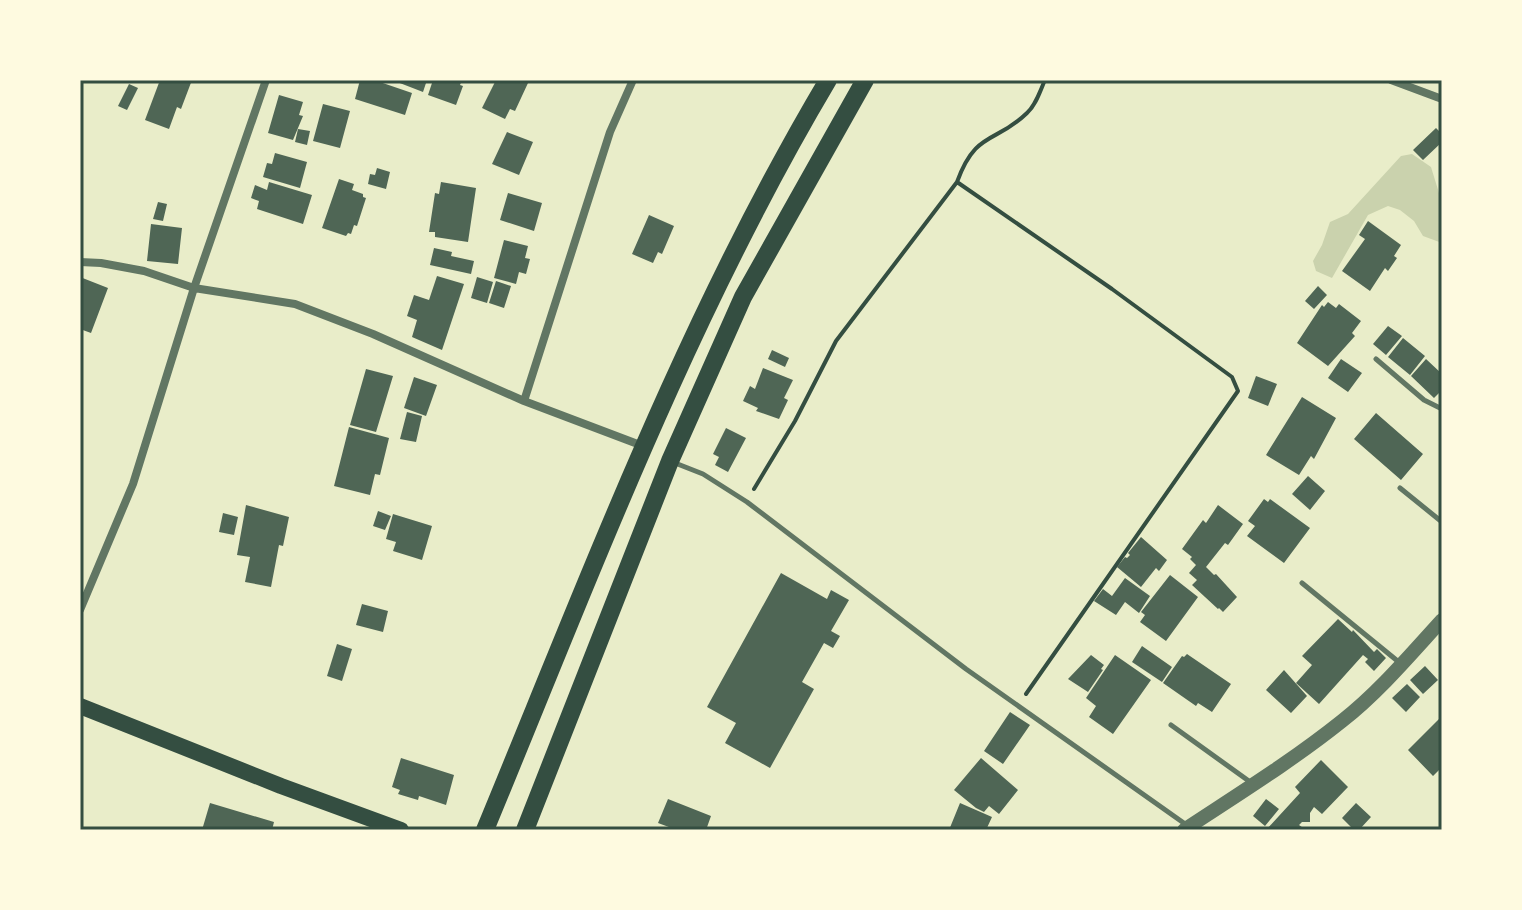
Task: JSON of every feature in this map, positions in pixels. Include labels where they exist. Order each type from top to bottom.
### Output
[{"type":"highway","points":[[485,830],[644,446],[726,267],[828,80]]},
{"type":"highway","points":[[525,830],[670,461],[743,297],[865,80]]},
{"type":"main road","points":[[80,706],[401,830]]},
{"type":"street","points":[[80,610],[133,484],[194,288],[266,80]]},
{"type":"street","points":[[524,401],[610,132],[633,80]]},
{"type":"street","points":[[1391,80],[1442,99]]},
{"type":"street","points":[[80,262],[144,271],[194,288],[295,304],[373,334],[524,401],[644,446]]},
{"type":"street","points":[[1189,829],[1343,720],[1442,620]]},
{"type":"lane","points":[[1376,359],[1424,400],[1442,409]]},
{"type":"lane","points":[[670,461],[703,474],[747,502],[924,638],[1189,829]]},
{"type":"lane","points":[[1400,488],[1442,522]]},
{"type":"lane","points":[[1302,583],[1401,664]]},
{"type":"lane","points":[[1171,725],[1254,784]]},
{"type":"path","points":[[747,502],[795,421],[836,341],[957,182],[963,165],[974,149],[986,138],[1019,121],[1030,110],[1045,80]]},
{"type":"path","points":[[957,182],[1220,368],[1232,377],[1238,391],[1018,706]]},
{"type":"green space","points":[[1412,154],[1431,167],[1442,195],[1442,243],[1423,236],[1414,221],[1400,210],[1388,206],[1368,215],[1332,278],[1316,271],[1313,261],[1330,222],[1348,214],[1401,156]]},
{"type":"building","points":[[160,80],[192,80],[169,129],[145,120]]},
{"type":"building","points":[[360,80],[374,80],[412,93],[405,115],[355,99]]},
{"type":"building","points":[[392,80],[427,80],[423,92]]},
{"type":"building","points":[[433,80],[462,80],[456,105],[428,95]]},
{"type":"building","points":[[496,80],[523,80],[528,83],[515,111],[510,109],[505,119],[482,108]]},
{"type":"building","points":[[129,84],[138,88],[127,110],[118,106]]},
{"type":"building","points":[[279,95],[303,102],[299,115],[303,116],[293,140],[268,133]]},
{"type":"building","points":[[323,104],[350,111],[340,148],[313,141]]},
{"type":"building","points":[[1436,128],[1442,134],[1442,142],[1423,160],[1413,150]]},
{"type":"building","points":[[298,129],[310,131],[307,145],[295,142]]},
{"type":"building","points":[[507,132],[533,142],[519,175],[492,164]]},
{"type":"building","points":[[275,153],[307,162],[300,188],[263,177],[267,163],[272,164]]},
{"type":"building","points":[[377,168],[390,172],[386,189],[368,184],[370,174],[375,175]]},
{"type":"building","points":[[339,179],[354,184],[352,190],[366,198],[357,226],[354,225],[351,234],[346,236],[322,228]]},
{"type":"building","points":[[269,182],[312,195],[303,224],[257,209],[259,201],[251,198],[255,185],[267,190]]},
{"type":"building","points":[[441,182],[476,188],[468,242],[435,237],[435,232],[429,232],[435,193],[439,194]]},
{"type":"building","points":[[508,193],[542,203],[534,231],[500,220]]},
{"type":"building","points":[[158,202],[167,204],[163,221],[153,219]]},
{"type":"building","points":[[649,215],[674,226],[662,254],[658,252],[653,263],[632,254]]},
{"type":"building","points":[[1368,221],[1401,245],[1394,256],[1397,258],[1388,271],[1385,268],[1370,291],[1342,271],[1365,239],[1359,235]]},
{"type":"building","points":[[151,224],[182,228],[178,264],[147,261]]},
{"type":"building","points":[[504,240],[528,246],[525,258],[530,259],[526,274],[519,272],[516,284],[494,278]]},
{"type":"building","points":[[434,248],[474,261],[471,274],[430,265]]},
{"type":"building","points":[[437,276],[464,284],[442,350],[412,337],[417,320],[407,316],[414,295],[429,300]]},
{"type":"building","points":[[80,277],[108,288],[91,333],[80,329]]},
{"type":"building","points":[[477,277],[493,282],[487,303],[471,298]]},
{"type":"building","points":[[496,281],[511,286],[504,308],[489,303]]},
{"type":"building","points":[[1318,286],[1327,295],[1314,309],[1305,301]]},
{"type":"building","points":[[1328,302],[1336,308],[1339,304],[1361,321],[1352,333],[1355,336],[1328,366],[1297,343],[1322,305],[1324,307]]},
{"type":"building","points":[[1388,326],[1402,336],[1386,355],[1373,344]]},
{"type":"building","points":[[1403,338],[1425,356],[1410,375],[1388,357]]},
{"type":"building","points":[[772,350],[789,358],[785,367],[768,359]]},
{"type":"building","points":[[1341,359],[1362,373],[1348,392],[1328,378]]},
{"type":"building","points":[[1426,359],[1442,374],[1442,390],[1434,398],[1411,376]]},
{"type":"building","points":[[763,368],[793,380],[779,419],[756,411],[758,408],[743,401],[750,386],[755,389]]},
{"type":"building","points":[[366,369],[393,376],[376,432],[350,425]]},
{"type":"building","points":[[1256,376],[1277,384],[1268,406],[1248,398]]},
{"type":"building","points":[[414,377],[437,385],[426,416],[404,408]]},
{"type":"building","points":[[1302,397],[1336,418],[1314,459],[1311,456],[1299,475],[1266,455]]},
{"type":"building","points":[[407,412],[422,416],[416,442],[400,439]]},
{"type":"building","points":[[1376,413],[1423,454],[1401,480],[1354,439]]},
{"type":"building","points":[[349,427],[389,438],[380,475],[375,474],[370,495],[334,486]]},
{"type":"building","points":[[726,428],[746,438],[728,472],[715,465],[719,457],[713,454]]},
{"type":"building","points":[[1308,476],[1325,491],[1310,510],[1292,494]]},
{"type":"building","points":[[1264,499],[1268,502],[1270,499],[1310,528],[1284,563],[1247,536],[1255,526],[1248,521]]},
{"type":"building","points":[[246,505],[289,517],[283,546],[279,545],[271,587],[245,582],[250,557],[237,555]]},
{"type":"building","points":[[1218,505],[1243,524],[1206,567],[1237,597],[1223,612],[1192,585],[1197,580],[1189,573],[1196,565],[1182,549]]},
{"type":"building","points":[[378,511],[391,516],[385,530],[373,526]]},
{"type":"building","points":[[223,513],[238,517],[234,535],[219,532]]},
{"type":"building","points":[[393,514],[432,526],[422,560],[393,551],[396,542],[386,539]]},
{"type":"building","points":[[1141,537],[1167,560],[1141,587],[1117,567],[1130,555],[1128,553]]},
{"type":"building","points":[[781,573],[827,599],[831,590],[849,600],[831,631],[840,636],[833,648],[824,643],[802,682],[814,689],[770,768],[725,743],[736,723],[707,707]]},
{"type":"building","points":[[1170,575],[1198,597],[1166,641],[1140,622],[1145,615],[1141,612]]},
{"type":"building","points":[[1125,578],[1150,596],[1139,613],[1125,602],[1116,615],[1094,601],[1103,589],[1112,596]]},
{"type":"building","points":[[362,604],[388,611],[383,632],[356,625]]},
{"type":"building","points":[[1338,619],[1374,652],[1377,649],[1386,658],[1374,671],[1363,655],[1319,704],[1296,683],[1312,665],[1302,656]]},
{"type":"building","points":[[337,644],[352,649],[342,681],[327,676]]},
{"type":"building","points":[[1142,646],[1172,667],[1162,682],[1132,662]]},
{"type":"building","points":[[1187,654],[1231,684],[1212,712],[1198,703],[1196,706],[1163,683],[1182,656]]},
{"type":"building","points":[[1091,655],[1104,665],[1088,692],[1068,679]]},
{"type":"building","points":[[1115,655],[1151,680],[1113,734],[1089,717],[1096,706],[1086,698]]},
{"type":"building","points":[[1425,666],[1438,680],[1423,694],[1410,680]]},
{"type":"building","points":[[1284,670],[1307,696],[1291,713],[1266,690]]},
{"type":"building","points":[[1407,684],[1420,697],[1406,712],[1392,698]]},
{"type":"building","points":[[1010,712],[1030,725],[1003,764],[984,751]]},
{"type":"building","points":[[1442,716],[1442,767],[1433,776],[1408,750]]},
{"type":"building","points":[[401,758],[454,775],[446,805],[419,796],[418,800],[398,794],[400,790],[392,787]]},
{"type":"building","points":[[981,758],[1018,790],[999,814],[989,806],[984,812],[976,808],[954,790]]},
{"type":"building","points":[[1321,760],[1348,787],[1322,814],[1314,807],[1310,822],[1299,825],[1306,830],[1266,830],[1300,793],[1295,787]]},
{"type":"building","points":[[668,799],[711,816],[706,830],[677,830],[658,823]]},
{"type":"building","points":[[1266,799],[1279,809],[1265,826],[1253,816]]},
{"type":"building","points":[[210,803],[274,822],[272,830],[202,830]]},
{"type":"building","points":[[960,803],[992,817],[986,830],[949,830]]},
{"type":"building","points":[[1356,803],[1371,817],[1359,830],[1354,830],[1342,818]]}]
